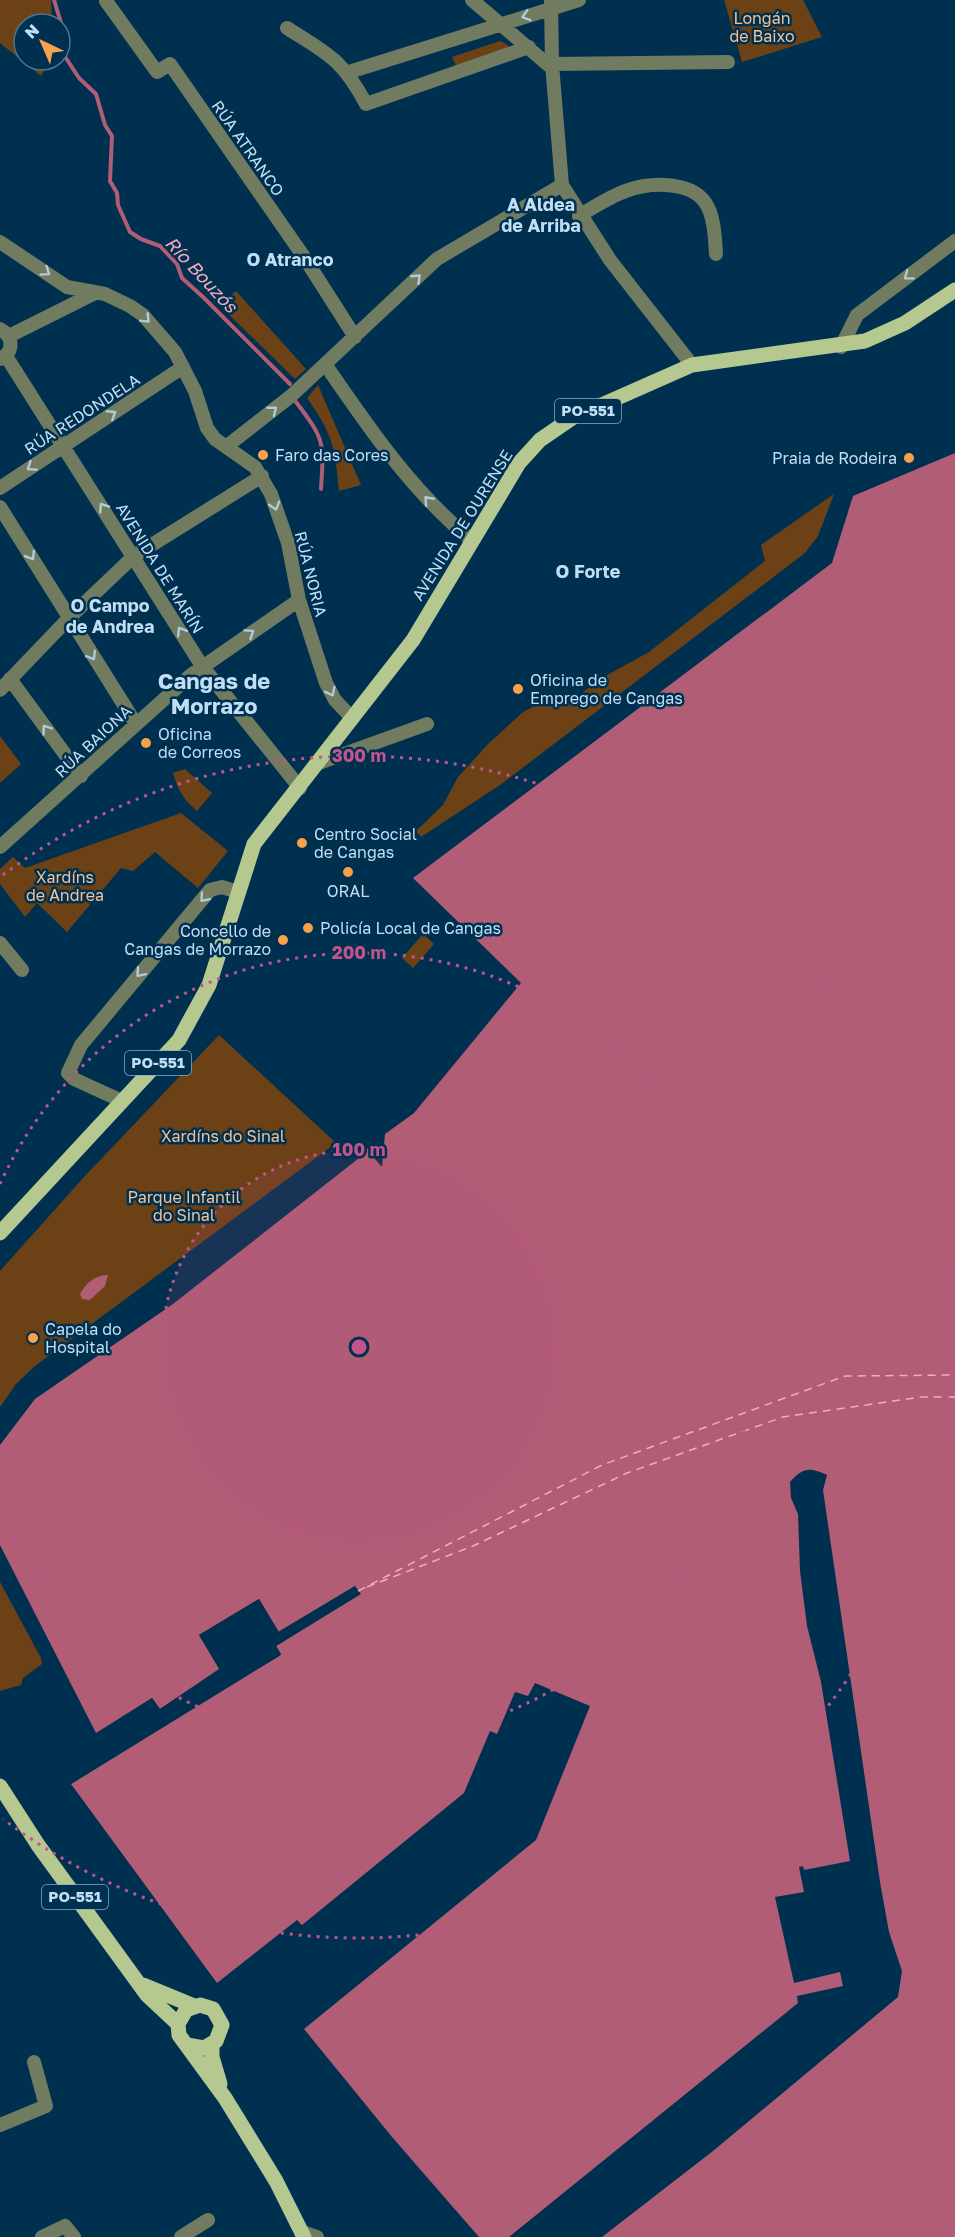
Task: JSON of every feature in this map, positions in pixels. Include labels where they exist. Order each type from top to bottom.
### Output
[{"type":"main road","name":"AVENIDA DE OURENSE","points":[[300,788],[413,640],[519,463],[540,441],[572,418],[692,365],[842,347],[882,336],[955,290]]},
{"type":"main road","name":"PO-551","points":[[0,1233],[179,1040],[201,1003],[254,844],[300,788]]},
{"type":"main road","name":"PO-551","points":[[1,1788],[38,1845],[147,1995],[178,2024],[179,2035],[225,2098],[308,2235]]},
{"type":"main road","name":"PO-551","points":[[140,1984],[194,2006],[207,2006],[220,2019],[221,2031],[212,2045],[212,2057],[225,2098]]},
{"type":"main road","points":[[178,2024],[181,2016],[194,2006]]},
{"type":"main road","points":[[187,2045],[195,2048],[212,2045]]},
{"type":"street","points":[[472,0],[553,66],[728,62]]},
{"type":"street","points":[[349,72],[501,24],[551,4],[579,0]]},
{"type":"street","name":"RÚA ATRANCO","points":[[106,1],[157,72],[170,64],[304,257],[355,338]]},
{"type":"street","points":[[551,4],[562,185],[579,216],[610,260],[692,365]]},
{"type":"street","points":[[287,28],[333,57],[349,72],[366,104],[529,47]]},
{"type":"street","points":[[579,216],[613,195],[647,184],[691,189],[704,200],[710,211],[716,254]]},
{"type":"street","points":[[227,446],[291,396],[437,259],[562,185]]},
{"type":"street","points":[[842,347],[857,315],[955,241]]},
{"type":"street","name":"RÚA NORIA","points":[[0,242],[67,287],[117,299],[143,315],[175,352],[207,428],[216,439],[255,467],[272,494],[288,543],[298,600],[326,683],[335,700],[352,718]]},
{"type":"street","points":[[3,358],[11,345],[5,333],[95,293]]},
{"type":"street","name":"AVENIDA DE MARÍN","points":[[3,358],[134,556],[202,666],[300,788]]},
{"type":"street","points":[[325,364],[394,462],[443,517],[471,540]]},
{"type":"street","name":"RÚA REDONDELA","points":[[0,488],[183,367]]},
{"type":"street","points":[[0,690],[69,618],[134,556],[262,476]]},
{"type":"street","points":[[0,507],[136,724]]},
{"type":"street","name":"RÚA BAIONA","points":[[0,847],[202,666],[298,600]]},
{"type":"street","points":[[10,679],[81,776]]},
{"type":"street","points":[[320,763],[427,724]]},
{"type":"street","points":[[122,1101],[74,1079],[68,1073],[81,1045],[210,890],[222,887],[238,892]]},
{"type":"street","points":[[0,943],[22,970]]},
{"type":"street","points":[[0,2125],[46,2106],[34,2062]]},
{"type":"street","points":[[181,2237],[208,2220]]},
{"type":"street","points":[[42,2237],[65,2226],[74,2237]]},
{"type":"green space","points":[[0,0],[51,0],[52,12],[12,12],[12,53],[0,43]]},
{"type":"green space","name":"Longán de Baixo","points":[[724,0],[803,0],[822,37],[742,62]]},
{"type":"green space","points":[[500,41],[508,45],[509,50],[457,68],[452,57]]},
{"type":"green space","points":[[236,291],[306,369],[295,379],[220,306]]},
{"type":"green space","points":[[318,385],[361,485],[339,491],[331,442],[307,398]]},
{"type":"green space","points":[[834,494],[818,536],[805,553],[500,785],[421,837],[416,831],[443,805],[458,777],[488,744],[523,712],[555,695],[578,696],[600,679],[649,652],[765,561],[761,545]]},
{"type":"green space","points":[[0,736],[21,764],[0,783]]},
{"type":"green space","points":[[185,769],[212,793],[197,811],[182,794],[173,773]]},
{"type":"green space","name":"Xardíns de Andrea","points":[[181,813],[228,851],[198,888],[155,852],[133,871],[121,868],[67,932],[37,903],[25,917],[0,884],[0,869],[13,857],[25,868]]},
{"type":"green space","points":[[423,934],[434,944],[413,968],[402,958]]},
{"type":"green space","name":"Xardíns do Sinal","points":[[219,1035],[336,1143],[35,1366],[16,1384],[0,1407],[0,1271],[84,1177]]},
{"type":"green space","points":[[0,1582],[41,1658],[42,1664],[23,1678],[21,1685],[0,1691]]},
{"type":"shaded area","points":[[955,453],[955,2237],[602,2237],[713,2151],[898,1997],[902,1971],[889,1932],[880,1882],[823,1490],[827,1475],[807,1470],[799,1473],[790,1482],[791,1498],[798,1514],[800,1571],[807,1626],[821,1682],[850,1861],[804,1870],[803,1866],[799,1867],[804,1892],[775,1897],[794,1983],[840,1972],[843,1986],[797,1996],[798,2003],[509,2237],[479,2237],[392,2137],[304,2029],[536,1840],[590,1706],[535,1683],[528,1696],[515,1692],[497,1734],[490,1731],[464,1793],[302,1925],[297,1920],[217,1983],[71,1784],[281,1655],[276,1646],[360,1594],[355,1586],[278,1632],[259,1599],[199,1635],[220,1669],[160,1709],[152,1698],[96,1733],[0,1545],[0,1445],[35,1399],[173,1304],[368,1151],[382,1167],[385,1134],[414,1113],[521,983],[413,878],[832,563],[853,496]]},
{"type":"shaded area","points":[[108,1275],[105,1286],[90,1300],[82,1299],[80,1294],[88,1283],[99,1276]]},
{"type":"pier","points":[[355,1586],[361,1594],[276,1646],[281,1654],[71,1784],[74,1779],[277,1653],[274,1644],[356,1593],[354,1590],[279,1635],[258,1603],[203,1636],[222,1668],[222,1672],[161,1711],[151,1702],[94,1735],[152,1698],[160,1709],[219,1669],[199,1635],[259,1599],[279,1632]]},
{"type":"waterway","name":"Río Bouzós","points":[[54,0],[58,12]]},
{"type":"waterway","name":"Río Bouzós","points":[[72,67],[79,78],[96,94],[105,125],[112,136],[110,181],[117,193],[118,205],[130,232],[160,246],[177,264],[182,278],[290,384]]},
{"type":"waterway","name":"Río Bouzós","points":[[296,402],[313,425],[320,442],[322,451],[321,489]]},
{"type":"ferry route","points":[[358,1591],[602,1465],[845,1376],[955,1375]]},
{"type":"ferry route","points":[[367,1587],[473,1546],[627,1473],[783,1417],[921,1397],[955,1397]]},
{"type":"place","name":"Faro das Cores","points":[[263,455]]},
{"type":"place","name":"Praia de Rodeira","points":[[909,458]]},
{"type":"place","name":"Oficina de Emprego de Cangas","points":[[518,689]]},
{"type":"place","name":"Oficina de Correos","points":[[146,743]]},
{"type":"place","name":"Centro Social de Cangas","points":[[302,843]]},
{"type":"place","name":"ORAL","points":[[348,872]]},
{"type":"place","name":"Policía Local de Cangas","points":[[308,928]]},
{"type":"place","name":"Concello de Cangas de Morrazo","points":[[283,940]]},
{"type":"place","name":"Capela do Hospital","points":[[33,1338]]},
{"type":"district","name":"A Aldea de Arriba","points":[[541,215]]},
{"type":"district","name":"O Atranco","points":[[290,260]]},
{"type":"district","name":"O Forte","points":[[588,572]]},
{"type":"district","name":"O Campo de Andrea","points":[[110,616]]},
{"type":"district","name":"Cangas de Morrazo","points":[[214,694]]},
{"type":"park label","name":"Parque Infantil do Sinal","points":[[184,1206]]}]
